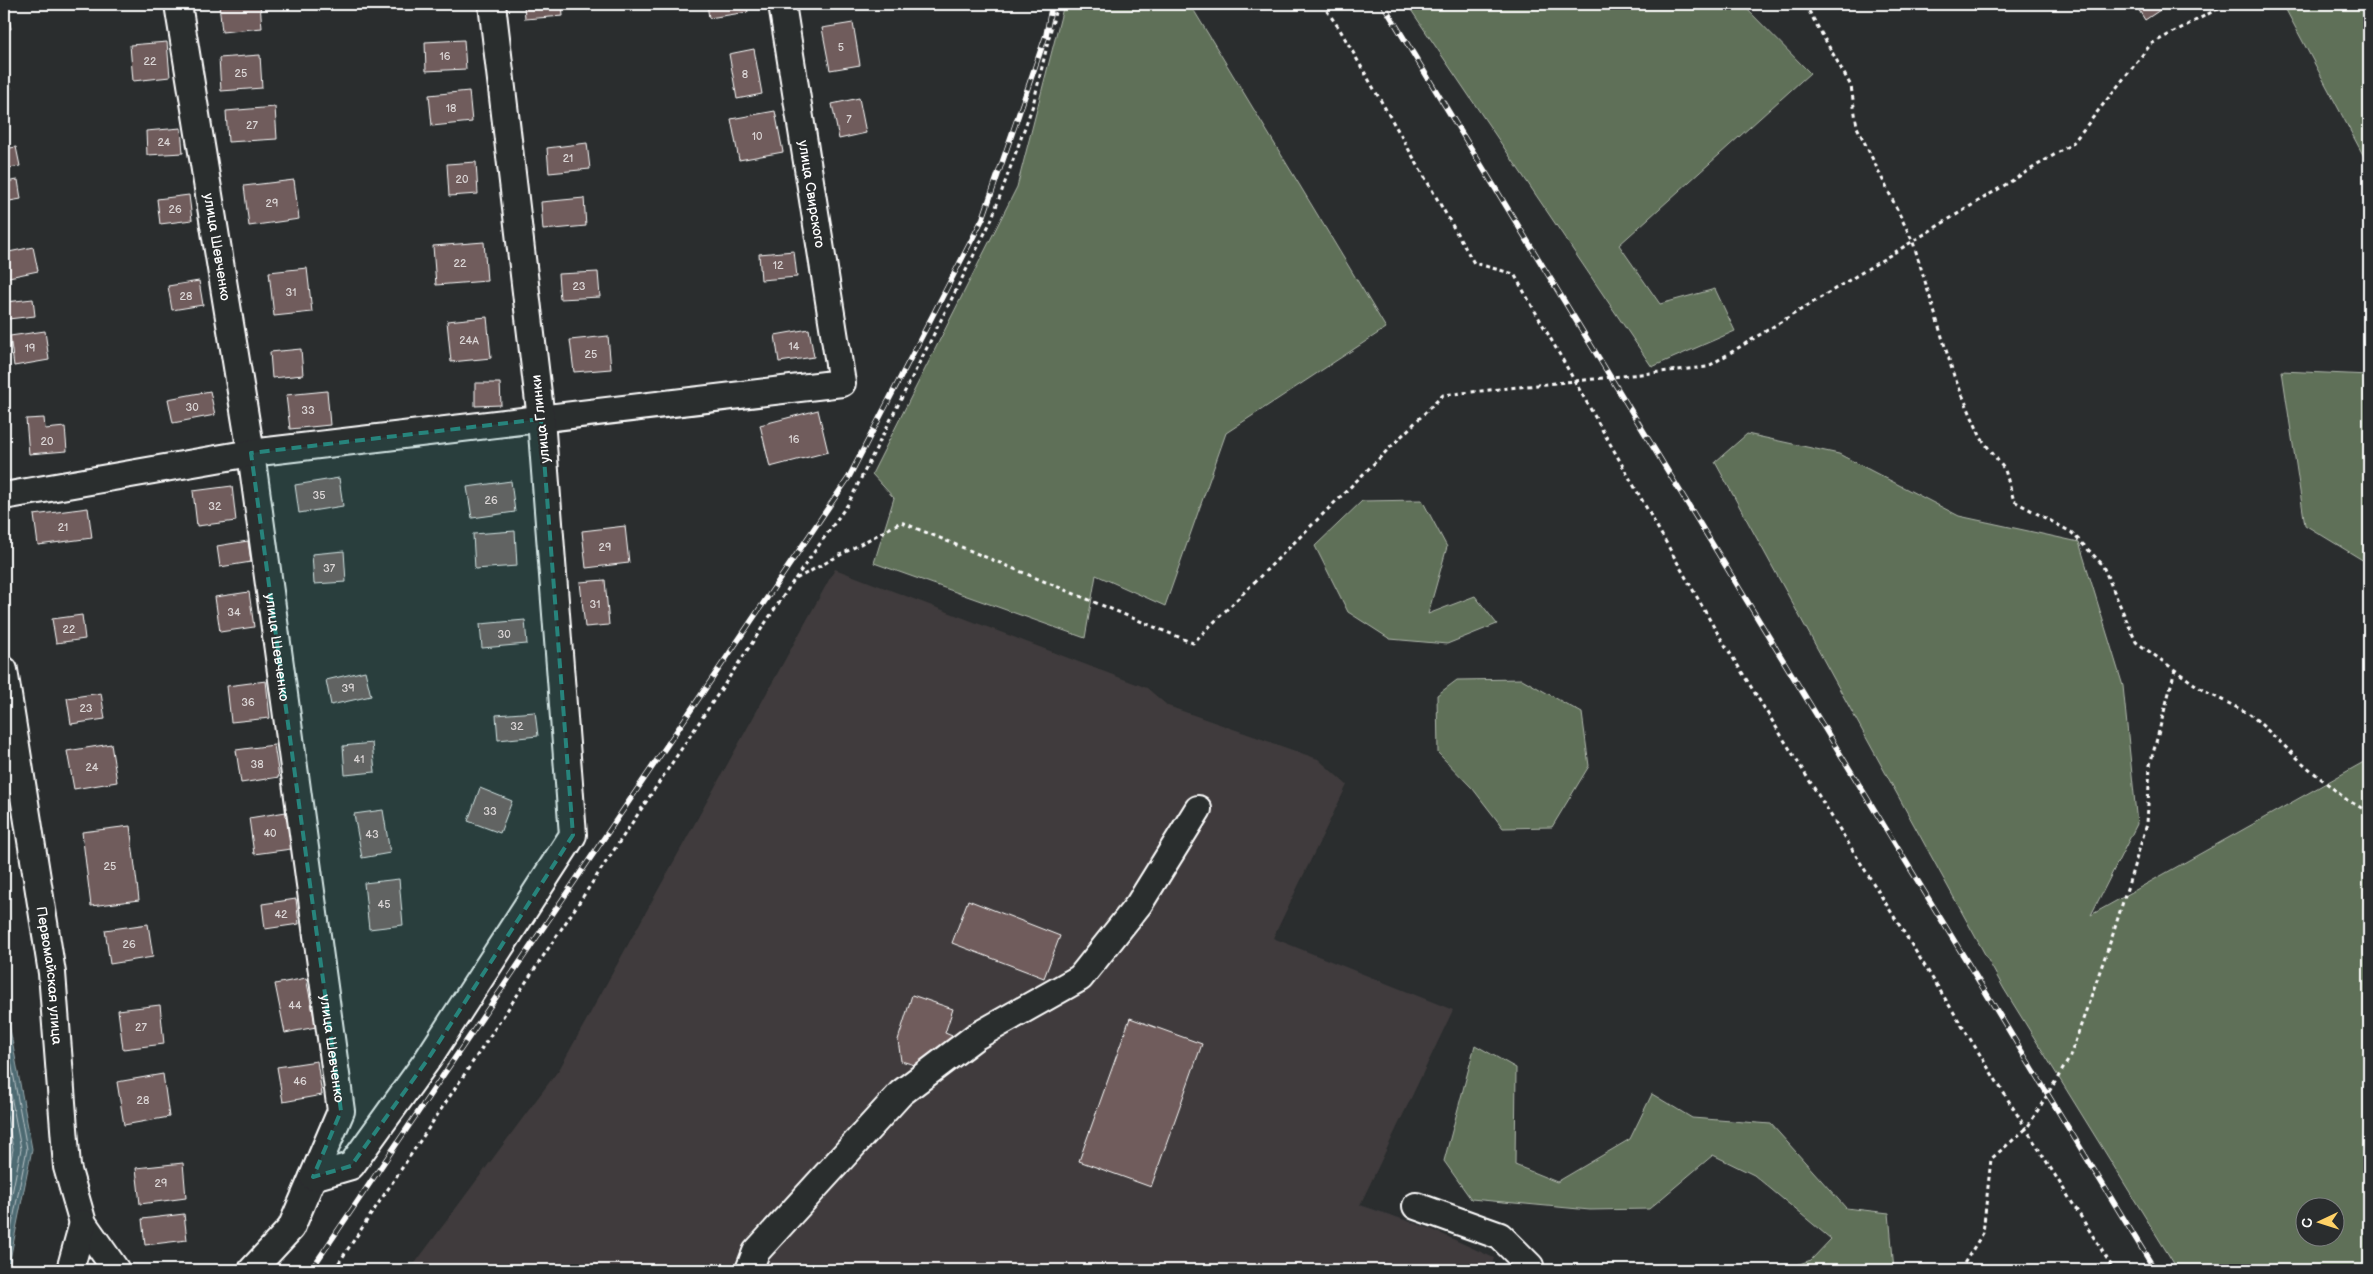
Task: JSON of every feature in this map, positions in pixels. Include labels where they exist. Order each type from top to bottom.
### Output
[{"type":"street","name":"улица Шевченко","points":[[178,4],[251,453],[341,1111],[291,1228],[252,1270]]},
{"type":"street","name":"улица Глинки","points":[[313,1177],[351,1166],[428,1059],[573,835],[541,419],[492,4]]},
{"type":"street","name":"улица Свирского","points":[[541,419],[842,383],[782,4]]},
{"type":"street","points":[[4,496],[251,453],[541,419]]},
{"type":"street","name":"Первомайская улица","points":[[4,670],[52,973],[67,1167],[83,1223],[116,1270]]},
{"type":"street","points":[[749,1270],[756,1252],[901,1093],[975,1037],[1080,978],[1139,904],[1198,809]]},
{"type":"street","points":[[1416,1206],[1500,1236],[1530,1266],[1529,1270]]},
{"type":"street","points":[[70,1270],[83,1223]]},
{"type":"path","points":[[334,1270],[794,580],[848,504],[991,221],[1033,105],[1057,4]]},
{"type":"path","points":[[1322,4],[1339,28],[1474,264],[1514,274],[1715,629],[2114,1270]]},
{"type":"path","points":[[1805,4],[1851,86],[1857,127],[1913,242],[1954,376],[1981,438],[2005,470],[2014,500],[2071,532],[2102,564],[2136,642],[2204,691],[2250,714],[2307,767],[2347,800],[2369,812]]},
{"type":"path","points":[[794,580],[900,522],[1193,643],[1443,395],[1707,367],[2072,144],[2151,44],[2227,4]]},
{"type":"path","points":[[1960,1270],[1983,1233],[1991,1159],[2027,1128],[2069,1059],[2113,934],[2147,824],[2150,765],[2174,670]]},
{"type":"highlighted area","points":[[541,419],[573,835],[428,1059],[351,1166],[313,1177],[341,1111],[251,453]]},
{"type":"shaded area","points":[[835,569],[1147,688],[1168,706],[1318,759],[1347,785],[1273,938],[1453,1010],[1360,1205],[1429,1228],[1494,1258],[1490,1270],[410,1270],[560,1068]]},
{"type":"green space","points":[[1064,4],[1190,4],[1386,328],[1226,433],[1165,606],[1096,575],[1085,638],[874,563],[894,498],[872,474],[1017,187]]},
{"type":"green space","points":[[1407,4],[1742,4],[1810,73],[1619,245],[1660,304],[1715,289],[1735,331],[1652,367]]},
{"type":"green space","points":[[2289,4],[2369,4],[2369,166],[2285,8]]},
{"type":"green space","points":[[2282,371],[2369,375],[2369,564],[2305,525]]},
{"type":"green space","points":[[1747,434],[1839,454],[1959,516],[2079,542],[2123,686],[2137,824],[2091,915],[2369,759],[2369,1270],[2178,1270],[2004,989],[1715,462]]},
{"type":"green space","points":[[1422,500],[1447,547],[1428,614],[1475,596],[1497,624],[1447,644],[1390,639],[1348,612],[1315,546],[1362,501]]},
{"type":"green space","points":[[1522,679],[1582,713],[1589,766],[1552,827],[1503,828],[1473,789],[1438,753],[1437,695],[1457,680]]},
{"type":"green space","points":[[1475,1045],[1516,1068],[1515,1165],[1557,1182],[1630,1139],[1652,1094],[1692,1118],[1771,1124],[1846,1208],[1889,1213],[1894,1270],[1782,1270],[1811,1260],[1831,1239],[1754,1175],[1713,1155],[1649,1209],[1590,1210],[1471,1199],[1444,1161]]},
{"type":"water","points":[[4,996],[32,1149],[8,1270],[4,1270]]},
{"type":"building","points":[[4,4],[7,4],[11,29],[4,30]]},
{"type":"building","points":[[219,4],[260,4],[262,28],[222,32]]},
{"type":"building","points":[[524,4],[562,4],[563,16],[525,19]]},
{"type":"building","points":[[707,4],[746,4],[748,12],[709,18]]},
{"type":"building","points":[[2135,4],[2165,4],[2166,6],[2145,20]]},
{"type":"building","points":[[853,23],[860,65],[830,70],[822,28]]},
{"type":"building","points":[[464,40],[466,69],[426,71],[425,42]]},
{"type":"building","points":[[167,42],[170,77],[133,81],[130,45]]},
{"type":"building","points":[[754,49],[762,94],[737,99],[729,54]]},
{"type":"building","points":[[260,55],[262,88],[221,91],[219,58]]},
{"type":"building","points":[[4,64],[7,64],[11,89],[4,90]]},
{"type":"building","points":[[469,91],[472,122],[432,126],[429,95]]},
{"type":"building","points":[[859,98],[866,133],[839,139],[832,104]]},
{"type":"building","points":[[275,107],[277,139],[228,142],[226,111]]},
{"type":"building","points":[[775,111],[783,152],[739,160],[731,119]]},
{"type":"building","points":[[181,128],[183,153],[147,155],[146,131]]},
{"type":"building","points":[[587,143],[590,169],[549,173],[547,148]]},
{"type":"building","points":[[16,147],[20,166],[4,169],[4,149]]},
{"type":"building","points":[[476,162],[478,194],[449,196],[447,164]]},
{"type":"building","points":[[18,180],[21,199],[4,202],[4,182]]},
{"type":"building","points":[[294,180],[299,219],[249,226],[244,186]]},
{"type":"building","points":[[189,195],[192,220],[160,224],[157,199]]},
{"type":"building","points":[[584,198],[586,226],[543,230],[541,202]]},
{"type":"building","points":[[484,242],[487,281],[436,285],[433,246]]},
{"type":"building","points":[[33,247],[38,271],[4,278],[4,253]]},
{"type":"building","points":[[794,251],[797,277],[761,280],[759,254]]},
{"type":"building","points":[[307,268],[312,312],[274,316],[269,272]]},
{"type":"building","points":[[598,272],[600,297],[560,299],[558,274]]},
{"type":"building","points":[[199,281],[203,305],[172,310],[168,286]]},
{"type":"building","points":[[33,299],[35,316],[8,319],[6,302]]},
{"type":"building","points":[[487,317],[491,358],[451,362],[447,321]]},
{"type":"building","points":[[809,329],[814,357],[779,362],[775,335]]},
{"type":"building","points":[[45,331],[49,360],[14,366],[10,336]]},
{"type":"building","points":[[608,336],[611,369],[574,372],[570,340]]},
{"type":"building","points":[[301,349],[303,375],[272,378],[270,352]]},
{"type":"building","points":[[475,383],[500,383],[501,405],[475,406]]},
{"type":"building","points":[[210,391],[215,415],[173,423],[168,399]]},
{"type":"building","points":[[327,391],[330,425],[290,429],[286,395]]},
{"type":"building","points":[[818,410],[828,452],[770,467],[760,425]]},
{"type":"building","points":[[44,418],[45,429],[65,427],[67,451],[29,454],[26,419]]},
{"type":"building","points":[[339,478],[343,506],[299,513],[295,485]]},
{"type":"building","points":[[511,481],[515,512],[472,518],[467,487]]},
{"type":"building","points":[[232,486],[236,521],[197,526],[193,491]]},
{"type":"building","points":[[88,508],[92,538],[38,545],[34,515]]},
{"type":"building","points":[[625,526],[629,563],[586,568],[582,531]]},
{"type":"building","points":[[515,531],[517,566],[475,569],[473,534]]},
{"type":"building","points":[[248,541],[251,562],[220,567],[217,546]]},
{"type":"building","points":[[344,551],[346,582],[314,584],[312,554]]},
{"type":"building","points":[[605,580],[609,625],[585,627],[580,582]]},
{"type":"building","points":[[249,592],[254,627],[220,632],[215,597]]},
{"type":"building","points":[[82,615],[85,639],[56,643],[52,619]]},
{"type":"building","points":[[525,620],[527,644],[482,648],[480,624]]},
{"type":"building","points":[[365,671],[371,696],[331,705],[326,680]]},
{"type":"building","points":[[266,681],[270,718],[231,722],[227,686]]},
{"type":"building","points":[[101,693],[105,719],[71,724],[67,698]]},
{"type":"building","points":[[535,712],[538,736],[498,740],[496,715]]},
{"type":"building","points":[[372,743],[375,772],[345,775],[343,746]]},
{"type":"building","points":[[111,744],[117,782],[74,789],[67,751]]},
{"type":"building","points":[[274,745],[279,777],[241,783],[236,750]]},
{"type":"building","points":[[480,788],[512,801],[500,833],[468,821]]},
{"type":"building","points":[[383,810],[390,853],[362,858],[354,814]]},
{"type":"building","points":[[286,812],[291,849],[254,854],[249,818]]},
{"type":"building","points":[[130,826],[139,900],[91,906],[82,832]]},
{"type":"building","points":[[399,879],[403,925],[369,929],[364,883]]},
{"type":"building","points":[[296,899],[299,924],[265,929],[262,904]]},
{"type":"building","points":[[968,900],[1060,936],[1044,978],[952,943]]},
{"type":"building","points":[[148,924],[153,957],[110,964],[105,930]]},
{"type":"building","points":[[306,978],[316,1027],[285,1033],[275,984]]},
{"type":"building","points":[[912,995],[953,1009],[945,1033],[962,1040],[929,1069],[901,1061],[898,1040]]},
{"type":"building","points":[[160,1005],[164,1044],[123,1049],[118,1010]]},
{"type":"building","points":[[1130,1018],[1202,1044],[1151,1187],[1079,1161]]},
{"type":"building","points":[[317,1061],[322,1095],[283,1102],[277,1067]]},
{"type":"building","points":[[163,1074],[169,1117],[124,1125],[117,1082]]},
{"type":"building","points":[[183,1163],[186,1198],[140,1204],[136,1168]]},
{"type":"building","points":[[184,1214],[187,1240],[145,1245],[142,1219]]},
{"type":"railway","points":[[311,1270],[849,477],[983,218],[1046,35],[1052,4]]},
{"type":"railway","points":[[1383,4],[2155,1270]]}]
